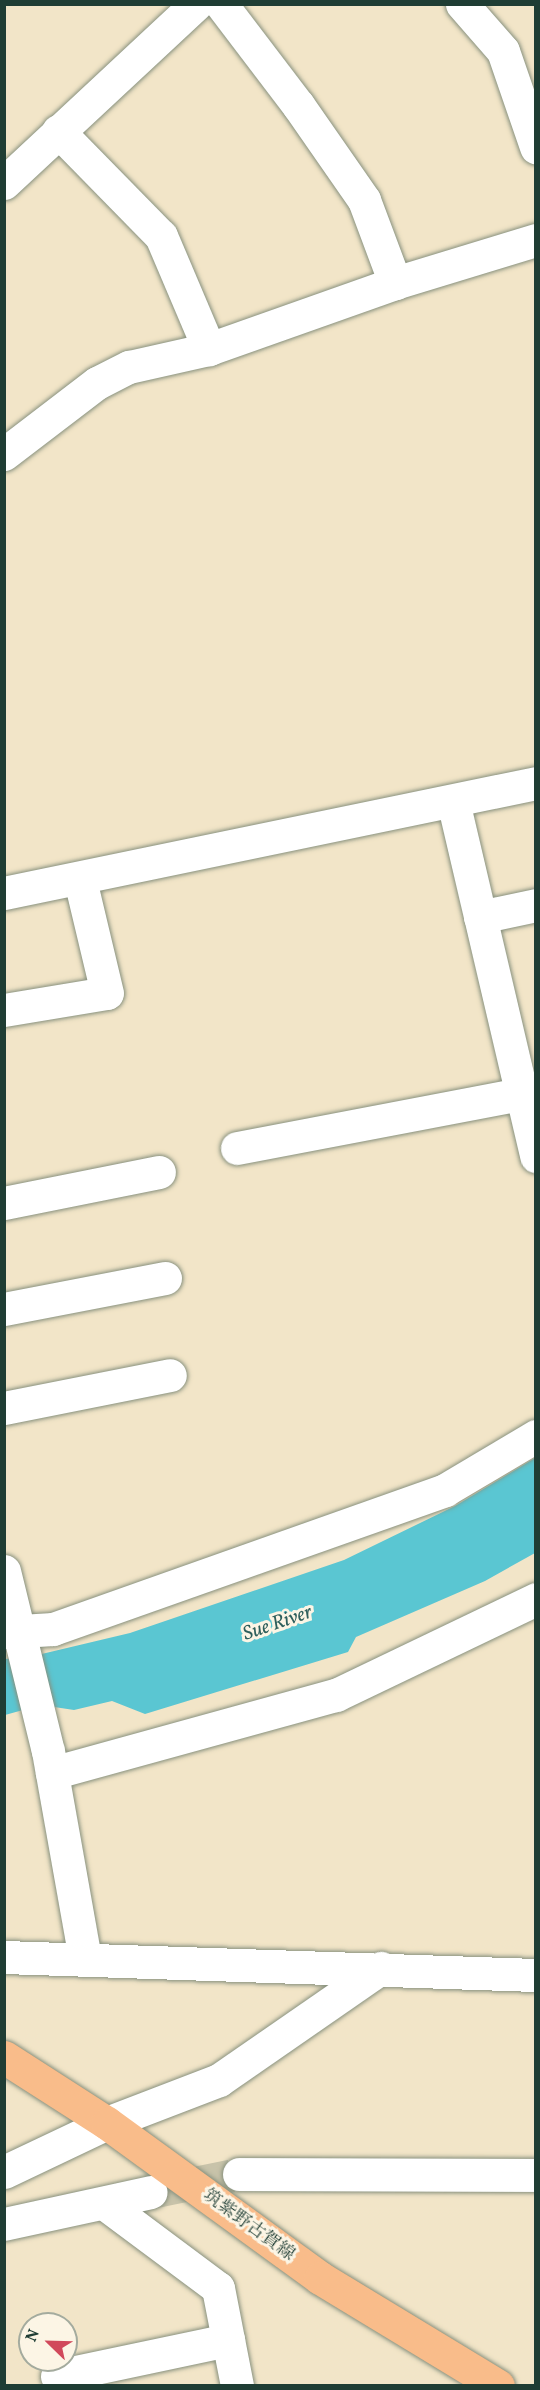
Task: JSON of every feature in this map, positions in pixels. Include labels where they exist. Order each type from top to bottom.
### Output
[{"type":"main road","name":"筑紫野古賀線","points":[[4,2057],[107,2123],[320,2278],[495,2385]]},
{"type":"street","points":[[4,183],[196,4]]},
{"type":"street","points":[[221,4],[298,105],[364,200],[395,283]]},
{"type":"street","points":[[462,4],[503,51],[536,147]]},
{"type":"street","points":[[58,131],[161,236],[209,349]]},
{"type":"street","points":[[4,454],[97,383],[129,367],[209,349],[395,283],[536,240]]},
{"type":"street","points":[[4,893],[80,880],[536,783]]},
{"type":"street","points":[[453,801],[480,917],[529,1093],[536,1156]]},
{"type":"street","points":[[4,1010],[107,993],[80,880]]},
{"type":"street","points":[[480,917],[536,905]]},
{"type":"street","points":[[237,1148],[529,1093]]},
{"type":"street","points":[[4,1203],[159,1172]]},
{"type":"street","points":[[4,1309],[165,1278]]},
{"type":"street","points":[[4,1408],[170,1375]]},
{"type":"street","points":[[16,1637],[53,1629],[445,1490],[536,1436]]},
{"type":"street","points":[[4,1571],[16,1637],[50,1762],[85,1959]]},
{"type":"street","points":[[50,1762],[336,1695],[536,1599]]},
{"type":"street","points":[[4,1957],[536,1975]]},
{"type":"street","points":[[4,2172],[107,2123],[219,2080],[381,1968]]},
{"type":"street","points":[[239,2174],[536,2175]]},
{"type":"street","points":[[4,2224],[151,2192]]},
{"type":"street","points":[[104,2203],[218,2288],[237,2385]]},
{"type":"street","points":[[57,2376],[228,2340]]},
{"type":"water","name":"Sue River","points":[[535,1458],[535,1553],[485,1581],[356,1637],[348,1652],[145,1714],[112,1701],[74,1710],[41,1705],[5,1715],[5,1659],[29,1657],[130,1633],[344,1560],[455,1506]]},
{"type":"tunnel","points":[[151,2192],[239,2174]]}]
